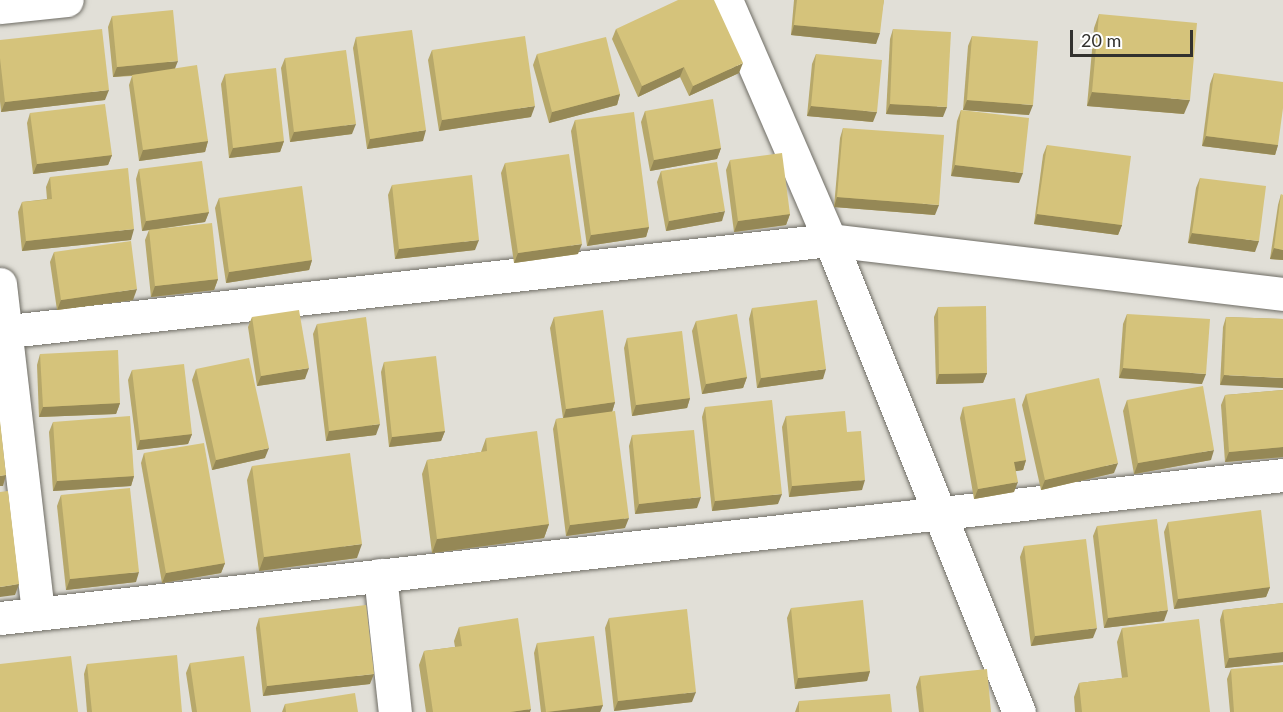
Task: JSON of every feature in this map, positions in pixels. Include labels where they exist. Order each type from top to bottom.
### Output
[{"type":"lane","points":[[0,7],[67,0]]},
{"type":"lane","points":[[726,0],[830,240],[935,511],[1019,712]]},
{"type":"lane","points":[[3,332],[830,240],[1283,294]]},
{"type":"lane","points":[[0,284],[3,332],[38,614]]},
{"type":"lane","points":[[0,618],[935,511],[1283,475]]},
{"type":"lane","points":[[380,575],[395,712]]},
{"type":"building","points":[[678,0],[714,0],[743,63],[693,86],[684,67],[642,86],[616,29]]},
{"type":"building","points":[[797,0],[884,0],[880,33],[794,25]]},
{"type":"building","points":[[173,10],[178,61],[117,67],[112,16]]},
{"type":"building","points":[[1099,14],[1197,23],[1190,100],[1092,92]]},
{"type":"building","points":[[102,29],[109,90],[5,102],[0,40]]},
{"type":"building","points":[[893,29],[951,32],[947,107],[890,104]]},
{"type":"building","points":[[412,30],[426,130],[370,139],[356,37]]},
{"type":"building","points":[[525,36],[535,106],[442,120],[432,50]]},
{"type":"building","points":[[972,36],[1038,41],[1033,105],[967,100]]},
{"type":"building","points":[[606,37],[620,94],[552,112],[537,54]]},
{"type":"building","points":[[346,50],[356,124],[294,132],[285,58]]},
{"type":"building","points":[[816,54],[882,60],[877,112],[811,106]]},
{"type":"building","points":[[197,65],[208,141],[143,150],[132,75]]},
{"type":"building","points":[[276,68],[284,141],[233,148],[225,74]]},
{"type":"building","points":[[1214,73],[1283,82],[1283,108],[1278,145],[1206,136]]},
{"type":"building","points":[[713,99],[721,148],[654,160],[645,111]]},
{"type":"building","points":[[105,104],[112,155],[37,164],[30,113]]},
{"type":"building","points":[[961,110],[1029,118],[1023,173],[955,165]]},
{"type":"building","points":[[634,112],[649,227],[591,235],[575,120]]},
{"type":"building","points":[[843,128],[944,135],[939,205],[837,197]]},
{"type":"building","points":[[1047,145],[1131,156],[1122,225],[1037,214]]},
{"type":"building","points":[[782,153],[790,214],[738,221],[730,160]]},
{"type":"building","points":[[569,154],[582,244],[518,253],[505,163]]},
{"type":"building","points":[[202,161],[209,212],[146,221],[139,169]]},
{"type":"building","points":[[717,162],[725,211],[669,221],[661,171]]},
{"type":"building","points":[[128,168],[134,229],[26,241],[22,202],[52,199],[50,177]]},
{"type":"building","points":[[472,175],[479,240],[399,249],[392,185]]},
{"type":"building","points":[[1200,178],[1266,186],[1259,241],[1192,233]]},
{"type":"building","points":[[302,186],[312,260],[229,272],[219,198]]},
{"type":"building","points":[[1281,194],[1283,195],[1283,250],[1274,248]]},
{"type":"building","points":[[212,223],[218,279],[155,286],[149,230]]},
{"type":"building","points":[[131,241],[137,289],[61,300],[54,252]]},
{"type":"building","points":[[817,300],[826,369],[761,378],[752,308]]},
{"type":"building","points":[[986,306],[987,373],[939,374],[938,307]]},
{"type":"building","points":[[299,310],[309,368],[261,376],[252,317]]},
{"type":"building","points":[[603,310],[615,402],[566,409],[554,317]]},
{"type":"building","points":[[737,314],[747,377],[706,384],[696,321]]},
{"type":"building","points":[[1127,314],[1210,319],[1206,374],[1123,368]]},
{"type":"building","points":[[366,317],[380,424],[329,431],[317,324]]},
{"type":"building","points":[[1226,317],[1283,319],[1283,378],[1224,375]]},
{"type":"building","points":[[682,331],[690,398],[636,405],[627,338]]},
{"type":"building","points":[[118,350],[120,403],[43,407],[40,354]]},
{"type":"building","points":[[436,356],[445,431],[392,437],[384,362]]},
{"type":"building","points":[[249,358],[269,448],[216,460],[196,369]]},
{"type":"building","points":[[184,364],[192,434],[140,440],[132,370]]},
{"type":"building","points":[[1099,378],[1118,463],[1045,480],[1026,394]]},
{"type":"building","points":[[1203,386],[1214,450],[1138,463],[1127,400]]},
{"type":"building","points":[[1283,390],[1283,447],[1229,452],[1225,395]]},
{"type":"building","points":[[1015,398],[1026,460],[1014,462],[1018,482],[978,489],[963,407]]},
{"type":"building","points":[[772,400],[782,494],[715,501],[705,407]]},
{"type":"building","points":[[615,411],[629,518],[570,525],[556,419]]},
{"type":"building","points":[[845,411],[847,432],[861,431],[865,480],[792,486],[786,416]]},
{"type":"building","points":[[130,416],[134,476],[57,481],[53,422]]},
{"type":"building","points":[[0,421],[6,475],[0,476]]},
{"type":"building","points":[[694,430],[701,497],[639,504],[632,435]]},
{"type":"building","points":[[537,431],[549,524],[437,539],[427,460],[487,451],[486,438]]},
{"type":"building","points":[[204,443],[225,563],[166,573],[144,453]]},
{"type":"building","points":[[350,453],[362,544],[264,557],[252,466]]},
{"type":"building","points":[[130,488],[139,572],[70,579],[61,495]]},
{"type":"building","points":[[8,491],[19,584],[0,587],[0,492]]},
{"type":"building","points":[[1261,510],[1270,587],[1178,599],[1168,522]]},
{"type":"building","points":[[1157,519],[1168,610],[1108,618],[1097,526]]},
{"type":"building","points":[[1086,539],[1097,628],[1035,636],[1024,546]]},
{"type":"building","points":[[863,600],[870,671],[798,678],[791,608]]},
{"type":"building","points":[[1283,603],[1283,652],[1229,658],[1223,610]]},
{"type":"building","points":[[366,605],[374,674],[267,686],[259,618]]},
{"type":"building","points":[[687,609],[696,692],[618,701],[609,618]]},
{"type":"building","points":[[518,618],[531,709],[510,712],[433,712],[424,651],[462,646],[459,627]]},
{"type":"building","points":[[1199,619],[1210,712],[1082,712],[1079,683],[1128,677],[1122,628]]},
{"type":"building","points":[[594,636],[603,705],[546,712],[537,643]]},
{"type":"building","points":[[177,655],[182,712],[92,712],[87,664]]},
{"type":"building","points":[[71,656],[78,712],[0,712],[0,664]]},
{"type":"building","points":[[244,656],[251,712],[197,712],[190,663]]},
{"type":"building","points":[[1283,665],[1283,712],[1234,712],[1231,669]]},
{"type":"building","points":[[987,669],[991,712],[924,712],[920,676]]},
{"type":"building","points":[[355,693],[358,712],[286,712],[285,704]]},
{"type":"building","points":[[890,694],[892,712],[799,712],[799,701]]}]
